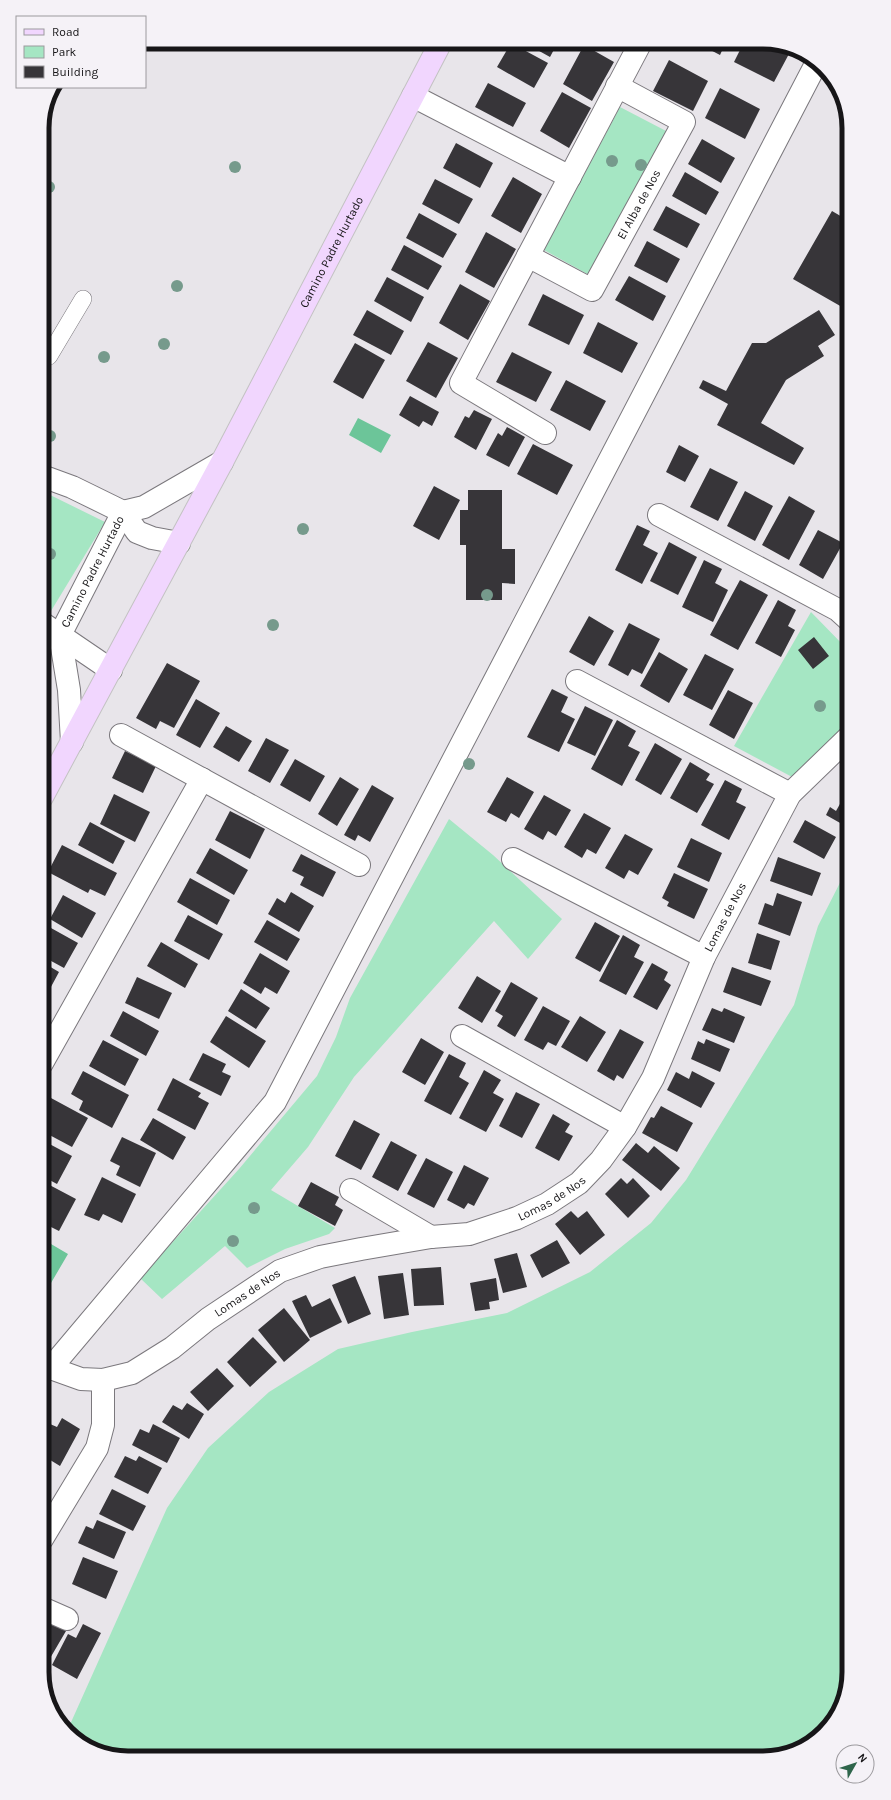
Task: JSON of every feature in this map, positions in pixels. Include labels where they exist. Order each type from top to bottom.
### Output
[{"type":"main road","name":"Camino Padre Hurtado","points":[[49,784],[222,462],[437,49]]},
{"type":"street","points":[[545,433],[461,383],[637,49]]},
{"type":"street","points":[[49,1364],[275,1102],[814,68]]},
{"type":"street","name":"El Alba de Nos","points":[[528,256],[592,290],[684,122],[617,86]]},
{"type":"street","points":[[413,96],[570,177]]},
{"type":"street","name":"Camino Padre Hurtado","points":[[72,742],[69,690],[60,635],[123,512],[144,507],[222,462]]},
{"type":"street","points":[[49,479],[72,487],[123,512],[137,532],[152,538],[179,543]]},
{"type":"street","points":[[659,515],[838,610],[842,614]]},
{"type":"street","points":[[49,628],[111,670]]},
{"type":"street","points":[[577,681],[790,794]]},
{"type":"street","points":[[121,735],[359,865]]},
{"type":"street","name":"Lomas de Nos","points":[[49,1368],[81,1379],[103,1380],[132,1373],[172,1348],[208,1319],[280,1271],[320,1257],[431,1237],[469,1234],[517,1218],[547,1204],[579,1183],[601,1160],[625,1127],[653,1078],[704,957],[790,794],[842,744]]},
{"type":"street","points":[[49,1051],[202,779]]},
{"type":"street","points":[[514,859],[704,957]]},
{"type":"street","points":[[462,1036],[625,1127]]},
{"type":"street","points":[[352,1190],[431,1237]]},
{"type":"street","points":[[49,1527],[97,1448],[103,1425],[103,1380]]},
{"type":"street","points":[[49,1611],[67,1619]]},
{"type":"lane","points":[[49,356],[83,299]]},
{"type":"green space","points":[[620,107],[668,132],[591,276],[544,250]]},
{"type":"green space","points":[[49,494],[105,522],[51,611],[49,610]]},
{"type":"green space","points":[[811,612],[842,644],[842,733],[794,778],[734,746]]},
{"type":"green space","points":[[449,819],[493,855],[562,919],[528,959],[494,921],[354,1077],[308,1147],[271,1190],[335,1228],[329,1234],[285,1249],[247,1268],[225,1246],[162,1299],[140,1278],[239,1169],[317,1076],[336,1037],[350,998]]},
{"type":"green space","points":[[842,879],[842,1672],[838,1697],[829,1716],[822,1724],[807,1738],[793,1745],[763,1751],[123,1751],[103,1747],[93,1743],[72,1728],[70,1725],[167,1508],[208,1448],[269,1392],[338,1349],[412,1332],[507,1313],[590,1272],[651,1223],[686,1180],[794,1005],[818,926]]},
{"type":"shaded area","points":[[358,418],[391,435],[381,453],[349,435]]},
{"type":"shaded area","points":[[51,1244],[68,1254],[51,1283],[49,1282],[49,1248]]},
{"type":"building","points":[[508,49],[522,49],[548,63],[534,88],[497,67]]},
{"type":"building","points":[[536,49],[554,49],[550,57]]},
{"type":"building","points":[[582,49],[591,49],[614,62],[592,101],[563,84]]},
{"type":"building","points":[[708,49],[723,49],[720,55]]},
{"type":"building","points":[[740,49],[768,49],[789,53],[774,82],[734,62]]},
{"type":"building","points":[[669,60],[708,81],[693,111],[653,91]]},
{"type":"building","points":[[488,83],[526,103],[513,127],[475,107]]},
{"type":"building","points":[[720,88],[760,109],[745,139],[705,118]]},
{"type":"building","points":[[562,92],[591,108],[569,148],[540,131]]},
{"type":"building","points":[[702,139],[735,158],[721,183],[688,164]]},
{"type":"building","points":[[456,143],[493,163],[480,188],[443,168]]},
{"type":"building","points":[[685,172],[719,192],[706,215],[672,196]]},
{"type":"building","points":[[513,177],[542,194],[521,233],[491,216]]},
{"type":"building","points":[[435,179],[473,199],[459,224],[422,204]]},
{"type":"building","points":[[666,206],[700,224],[687,248],[653,230]]},
{"type":"building","points":[[832,211],[842,217],[842,307],[793,279]]},
{"type":"building","points":[[419,213],[457,234],[443,258],[406,238]]},
{"type":"building","points":[[486,232],[516,249],[494,288],[465,272]]},
{"type":"building","points":[[647,241],[680,259],[667,283],[634,266]]},
{"type":"building","points":[[404,245],[442,266],[428,290],[391,270]]},
{"type":"building","points":[[629,276],[666,296],[653,321],[615,300]]},
{"type":"building","points":[[387,277],[424,297],[411,322],[374,301]]},
{"type":"building","points":[[460,284],[490,301],[468,340],[439,323]]},
{"type":"building","points":[[543,294],[584,315],[569,345],[528,325]]},
{"type":"building","points":[[367,310],[404,331],[391,355],[353,335]]},
{"type":"building","points":[[819,310],[835,335],[818,346],[824,356],[786,380],[761,423],[804,448],[794,465],[717,425],[728,404],[699,388],[703,380],[726,391],[752,343],[766,343]]},
{"type":"building","points":[[598,322],[638,343],[622,373],[583,353]]},
{"type":"building","points":[[428,342],[458,358],[436,398],[406,381]]},
{"type":"building","points":[[355,343],[385,360],[363,399],[333,382]]},
{"type":"building","points":[[512,352],[552,372],[536,402],[496,382]]},
{"type":"building","points":[[566,380],[606,401],[590,431],[550,410]]},
{"type":"building","points":[[410,396],[439,412],[432,426],[423,421],[419,427],[399,415]]},
{"type":"building","points":[[474,410],[492,419],[476,450],[454,437],[465,416],[469,418]]},
{"type":"building","points":[[507,427],[525,437],[509,467],[486,455],[498,433],[502,436]]},
{"type":"building","points":[[533,444],[573,465],[557,495],[517,474]]},
{"type":"building","points":[[679,445],[699,456],[685,482],[666,472]]},
{"type":"building","points":[[710,468],[738,482],[718,521],[690,507]]},
{"type":"building","points":[[434,486],[460,500],[439,540],[413,526]]},
{"type":"building","points":[[468,490],[502,490],[502,549],[515,549],[515,584],[502,583],[502,600],[466,600],[466,545],[460,545],[460,510],[468,510]]},
{"type":"building","points":[[745,491],[773,506],[755,541],[727,526]]},
{"type":"building","points":[[789,496],[815,511],[789,560],[762,545]]},
{"type":"building","points":[[637,525],[650,531],[643,545],[658,553],[642,584],[615,570]]},
{"type":"building","points":[[818,530],[842,542],[823,579],[799,565]]},
{"type":"building","points":[[669,542],[697,557],[678,595],[650,581]]},
{"type":"building","points":[[704,560],[722,569],[715,583],[728,590],[713,622],[682,607]]},
{"type":"building","points":[[740,580],[768,595],[738,650],[710,635]]},
{"type":"building","points":[[778,600],[796,610],[788,626],[795,630],[781,657],[755,643]]},
{"type":"building","points":[[589,616],[614,631],[594,666],[569,652]]},
{"type":"building","points":[[629,623],[660,639],[642,674],[632,669],[628,676],[608,665]]},
{"type":"building","points":[[814,637],[829,656],[813,669],[798,650]]},
{"type":"building","points":[[659,652],[688,669],[669,703],[640,686]]},
{"type":"building","points":[[705,654],[734,669],[712,710],[683,695]]},
{"type":"building","points":[[167,663],[200,681],[174,728],[160,721],[156,729],[136,718]]},
{"type":"building","points":[[552,689],[568,697],[561,712],[575,719],[559,752],[527,737]]},
{"type":"building","points":[[728,690],[753,703],[734,739],[709,725]]},
{"type":"building","points":[[196,699],[220,713],[200,748],[176,735]]},
{"type":"building","points":[[585,706],[613,720],[595,756],[567,743]]},
{"type":"building","points":[[617,720],[636,731],[628,746],[640,752],[622,786],[591,769]]},
{"type":"building","points":[[226,726],[252,741],[239,762],[213,747]]},
{"type":"building","points":[[266,738],[289,750],[270,783],[248,771]]},
{"type":"building","points":[[655,743],[682,759],[661,795],[635,780]]},
{"type":"building","points":[[125,751],[156,766],[143,793],[112,778]]},
{"type":"building","points":[[295,759],[325,776],[310,802],[280,785]]},
{"type":"building","points":[[690,762],[710,774],[706,780],[714,784],[697,813],[670,798]]},
{"type":"building","points":[[340,777],[359,789],[337,826],[318,814]]},
{"type":"building","points":[[507,777],[534,792],[519,818],[511,813],[506,822],[487,812]]},
{"type":"building","points":[[725,780],[742,789],[736,802],[746,807],[729,840],[701,825]]},
{"type":"building","points":[[372,785],[394,798],[370,842],[358,835],[355,841],[344,835]]},
{"type":"building","points":[[114,794],[150,812],[135,842],[100,824]]},
{"type":"building","points":[[544,795],[571,810],[556,836],[548,831],[543,840],[524,829]]},
{"type":"building","points":[[842,800],[842,824],[826,815],[830,807],[836,811]]},
{"type":"building","points":[[230,811],[265,829],[250,859],[215,840]]},
{"type":"building","points":[[584,813],[611,828],[596,854],[587,849],[582,858],[564,847]]},
{"type":"building","points":[[805,820],[836,837],[824,859],[793,842]]},
{"type":"building","points":[[90,822],[125,841],[113,864],[78,845]]},
{"type":"building","points":[[625,834],[653,849],[638,875],[629,870],[624,879],[605,868]]},
{"type":"building","points":[[691,838],[722,853],[709,882],[677,867]]},
{"type":"building","points":[[62,845],[117,873],[105,896],[90,889],[88,893],[49,873]]},
{"type":"building","points":[[210,848],[248,870],[234,895],[196,873]]},
{"type":"building","points":[[301,854],[336,872],[323,897],[300,885],[304,877],[292,871]]},
{"type":"building","points":[[778,857],[821,873],[812,896],[770,881]]},
{"type":"building","points":[[674,873],[708,889],[694,919],[667,906],[669,902],[662,898]]},
{"type":"building","points":[[190,878],[230,900],[217,925],[177,902]]},
{"type":"building","points":[[291,892],[314,906],[299,932],[268,914],[277,898],[285,903]]},
{"type":"building","points":[[777,893],[802,902],[790,936],[758,924],[765,903],[773,906]]},
{"type":"building","points":[[63,895],[96,913],[82,938],[50,919]]},
{"type":"building","points":[[188,915],[223,934],[209,960],[174,941]]},
{"type":"building","points":[[267,920],[300,939],[287,961],[254,942]]},
{"type":"building","points":[[595,922],[620,936],[600,972],[575,958]]},
{"type":"building","points":[[49,927],[78,943],[64,968],[49,960]]},
{"type":"building","points":[[757,933],[780,941],[771,970],[748,963]]},
{"type":"building","points":[[623,935],[640,945],[634,957],[644,962],[626,995],[599,981]]},
{"type":"building","points":[[161,942],[198,964],[185,988],[147,966]]},
{"type":"building","points":[[260,953],[290,971],[277,994],[265,987],[261,994],[243,983]]},
{"type":"building","points":[[652,963],[668,972],[664,980],[671,985],[657,1010],[633,997]]},
{"type":"building","points":[[49,966],[59,972],[49,991]]},
{"type":"building","points":[[732,967],[771,981],[761,1006],[723,992]]},
{"type":"building","points":[[477,976],[501,991],[482,1023],[458,1008]]},
{"type":"building","points":[[137,977],[172,993],[159,1019],[125,1003]]},
{"type":"building","points":[[511,982],[538,998],[515,1037],[497,1026],[503,1016],[495,1011]]},
{"type":"building","points":[[241,989],[270,1008],[256,1029],[228,1011]]},
{"type":"building","points":[[543,1006],[570,1021],[556,1046],[548,1042],[543,1050],[524,1040]]},
{"type":"building","points":[[712,1008],[722,1012],[724,1008],[745,1017],[734,1043],[702,1030]]},
{"type":"building","points":[[123,1011],[159,1031],[146,1056],[110,1036]]},
{"type":"building","points":[[226,1016],[266,1041],[249,1068],[210,1042]]},
{"type":"building","points":[[580,1016],[606,1032],[587,1062],[561,1047]]},
{"type":"building","points":[[620,1029],[644,1042],[623,1079],[617,1075],[614,1081],[597,1071]]},
{"type":"building","points":[[421,1038],[444,1052],[425,1085],[402,1072]]},
{"type":"building","points":[[706,1039],[730,1049],[720,1072],[691,1059],[698,1041],[704,1044]]},
{"type":"building","points":[[103,1040],[139,1059],[125,1086],[89,1066]]},
{"type":"building","points":[[203,1053],[226,1064],[222,1072],[231,1076],[221,1096],[189,1080]]},
{"type":"building","points":[[449,1054],[466,1063],[459,1077],[469,1083],[451,1115],[424,1101]]},
{"type":"building","points":[[484,1070],[501,1080],[493,1093],[504,1099],[486,1132],[459,1118]]},
{"type":"building","points":[[83,1071],[129,1095],[112,1128],[79,1110],[83,1101],[71,1094]]},
{"type":"building","points":[[692,1071],[715,1083],[701,1108],[667,1090],[676,1072],[689,1079]]},
{"type":"building","points":[[173,1078],[201,1093],[198,1097],[209,1103],[195,1130],[157,1110]]},
{"type":"building","points":[[516,1092],[540,1104],[522,1138],[499,1126]]},
{"type":"building","points":[[51,1098],[88,1118],[72,1147],[49,1135],[49,1102]]},
{"type":"building","points":[[661,1106],[693,1123],[677,1152],[642,1133],[651,1117],[654,1118]]},
{"type":"building","points":[[553,1114],[570,1124],[565,1132],[573,1136],[559,1161],[535,1148]]},
{"type":"building","points":[[153,1118],[186,1137],[173,1160],[140,1140]]},
{"type":"building","points":[[354,1120],[380,1134],[361,1170],[335,1156]]},
{"type":"building","points":[[122,1137],[156,1153],[140,1187],[116,1175],[120,1166],[110,1161]]},
{"type":"building","points":[[391,1141],[417,1155],[398,1191],[372,1177]]},
{"type":"building","points":[[636,1143],[648,1153],[654,1146],[680,1168],[661,1191],[622,1160]]},
{"type":"building","points":[[49,1144],[72,1156],[57,1184],[49,1180]]},
{"type":"building","points":[[426,1158],[453,1172],[434,1208],[407,1194]]},
{"type":"building","points":[[464,1165],[489,1178],[474,1206],[468,1203],[464,1209],[447,1200]]},
{"type":"building","points":[[102,1177],[136,1194],[122,1223],[103,1214],[99,1221],[84,1215]]},
{"type":"building","points":[[621,1178],[627,1184],[633,1178],[650,1196],[628,1218],[605,1194]]},
{"type":"building","points":[[311,1182],[339,1197],[335,1205],[343,1210],[335,1226],[298,1206]]},
{"type":"building","points":[[49,1185],[76,1199],[59,1231],[51,1227],[49,1231]]},
{"type":"building","points":[[571,1211],[578,1218],[587,1211],[605,1235],[580,1255],[555,1224]]},
{"type":"building","points":[[557,1240],[570,1263],[542,1278],[530,1255]]},
{"type":"building","points":[[517,1253],[527,1287],[503,1293],[494,1259]]},
{"type":"building","points":[[441,1267],[444,1305],[414,1306],[411,1269]]},
{"type":"building","points":[[403,1273],[409,1315],[384,1319],[378,1276]]},
{"type":"building","points":[[355,1276],[371,1314],[348,1324],[332,1285]]},
{"type":"building","points":[[496,1278],[499,1300],[489,1302],[490,1309],[475,1311],[470,1283]]},
{"type":"building","points":[[306,1295],[312,1307],[330,1298],[342,1322],[310,1338],[292,1301]]},
{"type":"building","points":[[284,1308],[310,1340],[284,1362],[258,1330]]},
{"type":"building","points":[[253,1337],[277,1362],[250,1387],[227,1362]]},
{"type":"building","points":[[217,1368],[234,1386],[208,1411],[190,1392]]},
{"type":"building","points":[[187,1403],[204,1414],[189,1439],[162,1422],[173,1405],[182,1410]]},
{"type":"building","points":[[62,1418],[80,1429],[60,1466],[49,1459],[49,1426],[50,1424],[57,1427]]},
{"type":"building","points":[[153,1424],[180,1438],[167,1463],[132,1445],[140,1429],[149,1433]]},
{"type":"building","points":[[125,1456],[136,1461],[139,1456],[162,1468],[148,1494],[114,1477]]},
{"type":"building","points":[[112,1489],[146,1506],[133,1531],[99,1514]]},
{"type":"building","points":[[97,1520],[126,1532],[114,1559],[78,1543],[86,1526],[93,1529]]},
{"type":"building","points":[[83,1557],[118,1571],[106,1599],[72,1584]]},
{"type":"building","points":[[50,1622],[66,1631],[49,1660]]},
{"type":"building","points":[[83,1624],[101,1633],[77,1679],[52,1665],[68,1634],[76,1638]]}]
